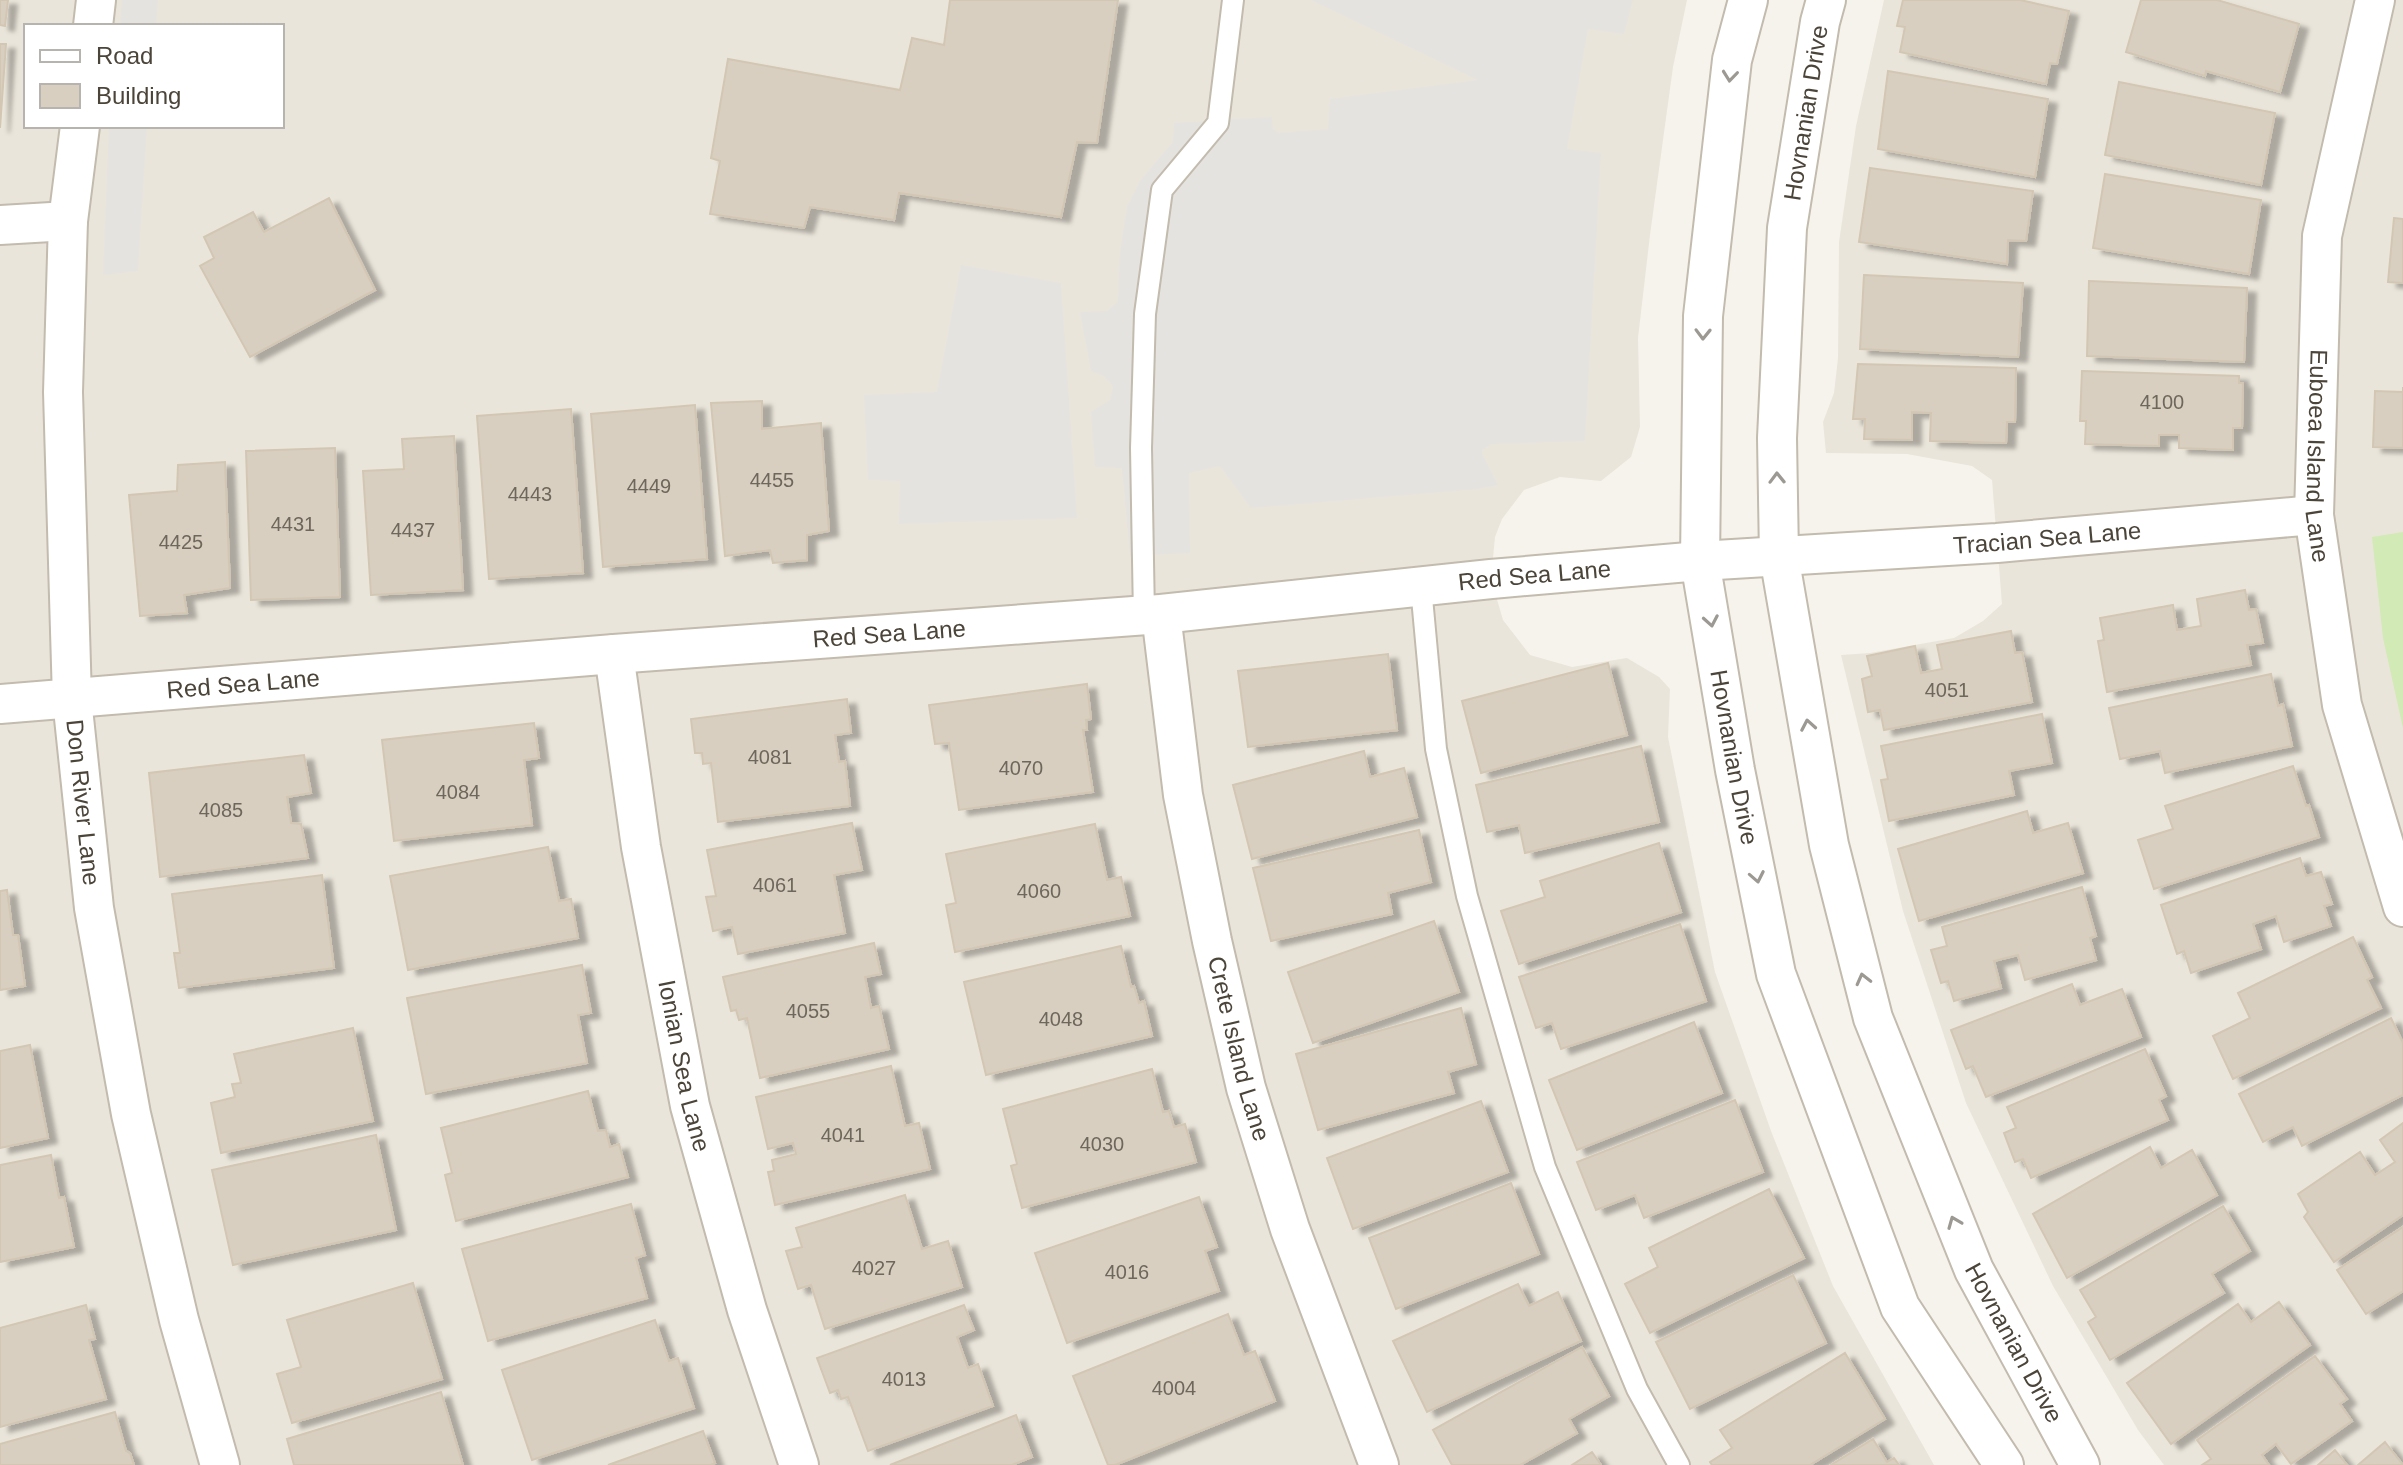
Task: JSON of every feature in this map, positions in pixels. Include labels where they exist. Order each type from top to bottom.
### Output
[{"type":"street","points":[[93,24],[96,0]]},
{"type":"street","name":"Hovnanian Drive","points":[[1748,0],[1732,60],[1703,316],[1700,561],[1735,770],[1776,974],[1900,1307],[2004,1465]]},
{"type":"street","name":"Hovnanian Drive","points":[[1826,0],[1787,228],[1777,438],[1779,556],[1829,845],[1873,1018],[1974,1270],[2080,1465]]},
{"type":"street","name":"Euboea Island Lane","points":[[2384,5],[2322,236],[2314,515],[2342,705],[2403,907]]},
{"type":"street","name":"Don River Lane","points":[[80,128],[68,221],[63,392],[72,699],[94,908],[131,1114],[179,1320],[220,1465]]},
{"type":"street","points":[[0,225],[68,221]]},
{"type":"street","name":"Tracian Sea Lane","points":[[1779,556],[1997,543],[2314,515]]},
{"type":"street","name":"Red Sea Lane","points":[[0,704],[614,654],[1152,615],[1421,587],[1779,556]]},
{"type":"street","name":"Crete Island Lane","points":[[1152,615],[1212,941],[1246,1088],[1290,1229],[1375,1463]]},
{"type":"street","name":"Ionian Sea Lane","points":[[614,654],[641,847],[690,1106],[747,1310],[799,1465]]},
{"type":"lane","points":[[1152,615],[1141,448],[1145,314],[1162,190],[1218,123],[1233,0]]},
{"type":"lane","points":[[1421,587],[1436,749],[1461,867],[1545,1167],[1637,1389],[1679,1465]]},
{"type":"shaded area","points":[[0,0],[1687,0],[1673,67],[1650,235],[1638,338],[1640,427],[1631,457],[1601,481],[1560,477],[1524,490],[1502,519],[1495,537],[1491,579],[1503,620],[1530,655],[1572,667],[1627,658],[1659,677],[1670,689],[1668,737],[1715,972],[1771,1131],[1833,1286],[1934,1465],[0,1465]]},
{"type":"shaded area","points":[[122,0],[158,0],[156,24],[120,24]]},
{"type":"shaded area","points":[[1311,0],[1633,0],[1624,34],[1588,29],[1567,149],[1601,153],[1585,441],[1492,444],[1482,450],[1482,454],[1498,485],[1251,508],[1220,466],[1189,473],[1190,553],[1130,556],[1122,468],[1095,467],[1091,412],[1110,400],[1113,386],[1104,376],[1091,371],[1080,312],[1108,311],[1118,301],[1120,252],[1127,207],[1140,181],[1173,142],[1174,123],[1272,117],[1273,129],[1279,133],[1328,129],[1330,99],[1478,80]]},
{"type":"shaded area","points":[[1884,0],[2403,0],[2403,1465],[2164,1465],[2138,1430],[2053,1286],[1966,1103],[1903,911],[1841,655],[1954,638],[1983,621],[2002,604],[1992,480],[1972,466],[1907,454],[1826,453],[1823,422],[1834,393],[1838,358],[1839,242],[1856,126]]},
{"type":"shaded area","points":[[109,128],[147,128],[138,271],[103,275]]},
{"type":"shaded area","points":[[961,265],[1061,283],[1077,518],[899,524],[900,481],[868,480],[864,395],[937,392]]},
{"type":"green space","points":[[2403,532],[2403,728],[2383,638],[2372,537]]},
{"type":"building","points":[[0,0],[8,0],[5,26],[0,25]]},
{"type":"building","points":[[950,0],[1118,0],[1097,143],[1077,142],[1061,217],[899,193],[894,220],[810,207],[804,228],[710,214],[720,161],[711,158],[728,59],[900,90],[912,38],[944,45]]},
{"type":"building","points":[[1903,0],[2020,0],[2069,11],[2057,64],[2050,63],[2046,84],[1900,52],[1905,27],[1897,26]]},
{"type":"building","points":[[2141,0],[2217,0],[2299,24],[2280,92],[2206,71],[2205,76],[2126,52]]},
{"type":"building","points":[[0,44],[6,44],[0,128]]},
{"type":"building","points":[[1888,71],[2048,99],[2035,177],[1878,149]]},
{"type":"building","points":[[2119,82],[2275,113],[2261,185],[2105,155]]},
{"type":"building","points":[[1870,168],[2033,191],[2026,241],[2008,240],[2007,264],[1859,242]]},
{"type":"building","points":[[2105,174],[2261,200],[2249,274],[2093,248]]},
{"type":"building","points":[[329,198],[375,290],[250,357],[200,266],[214,258],[204,237],[253,212],[264,232]]},
{"type":"building","points":[[2394,218],[2403,219],[2403,283],[2388,282]]},
{"type":"building","points":[[1864,275],[2023,283],[2018,357],[1860,349]]},
{"type":"building","points":[[2089,281],[2247,288],[2244,362],[2087,356]]},
{"type":"building","points":[[1858,364],[2016,368],[2015,422],[2007,422],[2006,443],[1930,441],[1931,413],[1912,412],[1912,440],[1864,439],[1865,419],[1853,419]]},
{"type":"building","points":[[2082,371],[2239,376],[2239,383],[2243,383],[2242,428],[2233,428],[2233,450],[2179,448],[2179,435],[2159,435],[2159,446],[2085,444],[2086,421],[2080,421]]},
{"type":"building","points":[[2375,391],[2403,392],[2403,448],[2373,447]]},
{"type":"building","points":[[762,401],[762,429],[821,423],[829,531],[807,535],[807,560],[773,563],[770,550],[725,556],[711,403]]},
{"type":"building","points":[[695,405],[707,559],[603,567],[591,414]]},
{"type":"building","points":[[571,409],[583,573],[489,579],[477,416]]},
{"type":"building","points":[[454,436],[463,590],[371,595],[363,471],[404,469],[402,439]]},
{"type":"building","points":[[335,448],[340,597],[251,600],[246,451]]},
{"type":"building","points":[[225,462],[230,588],[184,595],[187,613],[140,616],[129,495],[177,491],[178,465]]},
{"type":"building","points":[[2245,590],[2249,610],[2256,609],[2263,643],[2247,645],[2251,665],[2107,692],[2098,641],[2104,640],[2100,618],[2173,605],[2177,630],[2201,626],[2197,599]]},
{"type":"building","points":[[2011,631],[2015,653],[2022,652],[2032,702],[1884,730],[1880,710],[1868,712],[1862,679],[1872,676],[1867,656],[1915,646],[1921,673],[1942,669],[1937,645]]},
{"type":"building","points":[[1388,654],[1397,730],[1248,747],[1238,671]]},
{"type":"building","points":[[1608,663],[1627,735],[1481,773],[1462,701]]},
{"type":"building","points":[[2271,674],[2278,706],[2283,704],[2292,746],[2165,773],[2160,751],[2120,759],[2109,708]]},
{"type":"building","points":[[1087,684],[1091,719],[1086,720],[1087,730],[1083,730],[1093,792],[959,810],[949,743],[935,744],[929,705]]},
{"type":"building","points":[[847,699],[851,733],[835,735],[839,762],[845,761],[850,806],[718,822],[711,763],[703,764],[702,753],[695,753],[691,719]]},
{"type":"building","points":[[2042,714],[2052,763],[2009,771],[2014,795],[1889,821],[1881,780],[1888,779],[1881,746]]},
{"type":"building","points":[[534,723],[539,758],[524,760],[532,825],[394,841],[382,740]]},
{"type":"building","points":[[1641,746],[1659,822],[1525,853],[1519,825],[1487,832],[1476,785]]},
{"type":"building","points":[[1364,751],[1370,777],[1404,768],[1417,817],[1252,859],[1233,785]]},
{"type":"building","points":[[304,755],[311,793],[287,797],[291,823],[301,824],[308,858],[160,877],[149,773]]},
{"type":"building","points":[[2293,766],[2319,837],[2154,889],[2138,840],[2173,829],[2165,806]]},
{"type":"building","points":[[2027,811],[2033,833],[2068,823],[2083,873],[1919,921],[1898,849]]},
{"type":"building","points":[[852,823],[862,870],[834,875],[845,933],[738,954],[732,927],[713,931],[706,897],[716,896],[707,850]]},
{"type":"building","points":[[1095,824],[1107,880],[1121,877],[1130,916],[955,952],[946,905],[956,903],[946,854]]},
{"type":"building","points":[[1419,830],[1431,882],[1388,893],[1392,914],[1271,941],[1253,868]]},
{"type":"building","points":[[1659,843],[1681,912],[1519,964],[1501,911],[1545,897],[1540,881]]},
{"type":"building","points":[[548,847],[559,901],[571,899],[578,938],[408,970],[390,876]]},
{"type":"building","points":[[2300,858],[2306,876],[2321,872],[2332,904],[2324,906],[2331,926],[2284,942],[2276,916],[2253,924],[2261,949],[2191,973],[2184,951],[2177,954],[2161,905]]},
{"type":"building","points":[[322,875],[334,968],[179,988],[174,953],[180,953],[172,894]]},
{"type":"building","points":[[2082,887],[2096,936],[2090,938],[2096,960],[2025,980],[2018,955],[1994,961],[2001,988],[1954,1001],[1948,981],[1941,983],[1931,950],[1947,946],[1942,927]]},
{"type":"building","points":[[7,890],[13,935],[18,935],[25,986],[0,990],[0,891]]},
{"type":"building","points":[[1434,921],[1459,992],[1313,1043],[1288,972]]},
{"type":"building","points":[[1680,924],[1706,1001],[1561,1049],[1552,1023],[1536,1028],[1519,977]]},
{"type":"building","points":[[2353,937],[2372,977],[2367,980],[2381,1008],[2233,1079],[2213,1036],[2250,1018],[2238,993]]},
{"type":"building","points":[[874,943],[881,974],[865,977],[871,1008],[879,1006],[889,1049],[760,1078],[747,1018],[739,1020],[736,1010],[731,1011],[723,977]]},
{"type":"building","points":[[1121,946],[1131,987],[1134,986],[1139,1003],[1144,1001],[1152,1036],[986,1075],[964,982]]},
{"type":"building","points":[[582,965],[591,1013],[578,1015],[587,1063],[426,1094],[407,998]]},
{"type":"building","points":[[2072,984],[2080,1005],[2122,989],[2141,1037],[1986,1097],[1973,1066],[1966,1069],[1951,1030]]},
{"type":"building","points":[[1461,1008],[1476,1064],[1448,1072],[1454,1093],[1318,1130],[1296,1054]]},
{"type":"building","points":[[2391,1018],[2403,1043],[2403,1095],[2302,1146],[2293,1127],[2263,1142],[2239,1094]]},
{"type":"building","points":[[1694,1022],[1722,1093],[1577,1150],[1549,1080]]},
{"type":"building","points":[[353,1028],[373,1121],[221,1153],[211,1103],[235,1097],[232,1084],[241,1083],[234,1054]]},
{"type":"building","points":[[30,1045],[48,1138],[0,1148],[0,1051]]},
{"type":"building","points":[[2145,1049],[2166,1096],[2159,1100],[2168,1120],[2031,1178],[2023,1159],[2015,1162],[2004,1133],[2016,1128],[2007,1107]]},
{"type":"building","points":[[891,1066],[905,1126],[919,1123],[930,1169],[775,1205],[768,1172],[774,1171],[772,1160],[796,1154],[793,1143],[768,1149],[756,1097]]},
{"type":"building","points":[[1152,1069],[1163,1112],[1169,1111],[1174,1127],[1185,1124],[1196,1162],[1022,1208],[1011,1166],[1017,1164],[1003,1109]]},
{"type":"building","points":[[588,1091],[598,1131],[606,1130],[610,1147],[619,1144],[628,1177],[456,1221],[445,1175],[452,1173],[441,1128]]},
{"type":"building","points":[[1735,1100],[1763,1172],[1644,1218],[1635,1195],[1596,1210],[1577,1162]]},
{"type":"building","points":[[1481,1101],[1508,1172],[1353,1229],[1327,1158]]},
{"type":"building","points":[[2403,1123],[2403,1215],[2334,1262],[2304,1217],[2308,1212],[2298,1194],[2360,1152],[2375,1175],[2395,1162],[2380,1140]]},
{"type":"building","points":[[376,1135],[396,1230],[233,1265],[212,1170]]},
{"type":"building","points":[[2150,1147],[2161,1168],[2192,1150],[2217,1195],[2067,1278],[2033,1214]]},
{"type":"building","points":[[51,1155],[59,1198],[64,1197],[74,1247],[0,1262],[0,1165]]},
{"type":"building","points":[[1511,1183],[1539,1254],[1396,1309],[1369,1238]]},
{"type":"building","points":[[1769,1189],[1804,1258],[1650,1333],[1625,1284],[1658,1267],[1649,1248]]},
{"type":"building","points":[[905,1195],[922,1249],[948,1241],[962,1287],[825,1329],[811,1285],[798,1289],[786,1251],[802,1247],[796,1228]]},
{"type":"building","points":[[1199,1197],[1217,1247],[1205,1251],[1219,1291],[1067,1343],[1035,1253]]},
{"type":"building","points":[[631,1204],[645,1255],[636,1258],[647,1298],[488,1341],[462,1249]]},
{"type":"building","points":[[2223,1206],[2250,1251],[2212,1274],[2224,1293],[2110,1360],[2088,1322],[2096,1317],[2080,1290]]},
{"type":"building","points":[[2403,1227],[2403,1291],[2366,1314],[2337,1270]]},
{"type":"building","points":[[1793,1275],[1826,1343],[1690,1409],[1656,1342]]},
{"type":"building","points":[[413,1283],[442,1379],[292,1423],[277,1374],[301,1367],[287,1320]]},
{"type":"building","points":[[1518,1284],[1529,1306],[1558,1292],[1581,1341],[1427,1412],[1393,1341]]},
{"type":"building","points":[[2279,1302],[2310,1345],[2171,1444],[2127,1383],[2238,1304],[2251,1322]]},
{"type":"building","points":[[86,1305],[95,1339],[89,1340],[106,1399],[0,1427],[0,1328]]},
{"type":"building","points":[[964,1305],[974,1330],[957,1337],[968,1368],[978,1364],[993,1406],[868,1451],[848,1397],[841,1399],[838,1390],[830,1393],[817,1358]]},
{"type":"building","points":[[1228,1314],[1244,1355],[1255,1351],[1275,1401],[1115,1465],[1108,1465],[1073,1376]]},
{"type":"building","points":[[655,1320],[669,1361],[678,1358],[694,1408],[532,1460],[502,1370]]},
{"type":"building","points":[[1582,1347],[1609,1396],[1569,1419],[1577,1433],[1520,1465],[1452,1465],[1433,1430]]},
{"type":"building","points":[[1845,1353],[1885,1419],[1810,1465],[1712,1465],[1710,1462],[1732,1448],[1720,1430]]},
{"type":"building","points":[[2315,1356],[2347,1399],[2340,1404],[2352,1421],[2291,1464],[2276,1444],[2262,1455],[2269,1465],[2202,1465],[2211,1459],[2197,1440]]},
{"type":"building","points":[[441,1392],[463,1465],[294,1465],[287,1439]]},
{"type":"building","points":[[115,1412],[126,1451],[130,1453],[134,1465],[0,1465],[0,1444]]},
{"type":"building","points":[[1016,1415],[1032,1457],[1012,1465],[890,1465]]},
{"type":"building","points":[[703,1431],[715,1463],[711,1465],[608,1465]]},
{"type":"building","points":[[1873,1439],[1887,1462],[1894,1458],[1899,1465],[1831,1465]]},
{"type":"building","points":[[2385,1442],[2403,1465],[2358,1465]]},
{"type":"building","points":[[2335,1450],[2347,1465],[2318,1465]]},
{"type":"building","points":[[1592,1452],[1601,1465],[1572,1465]]}]
